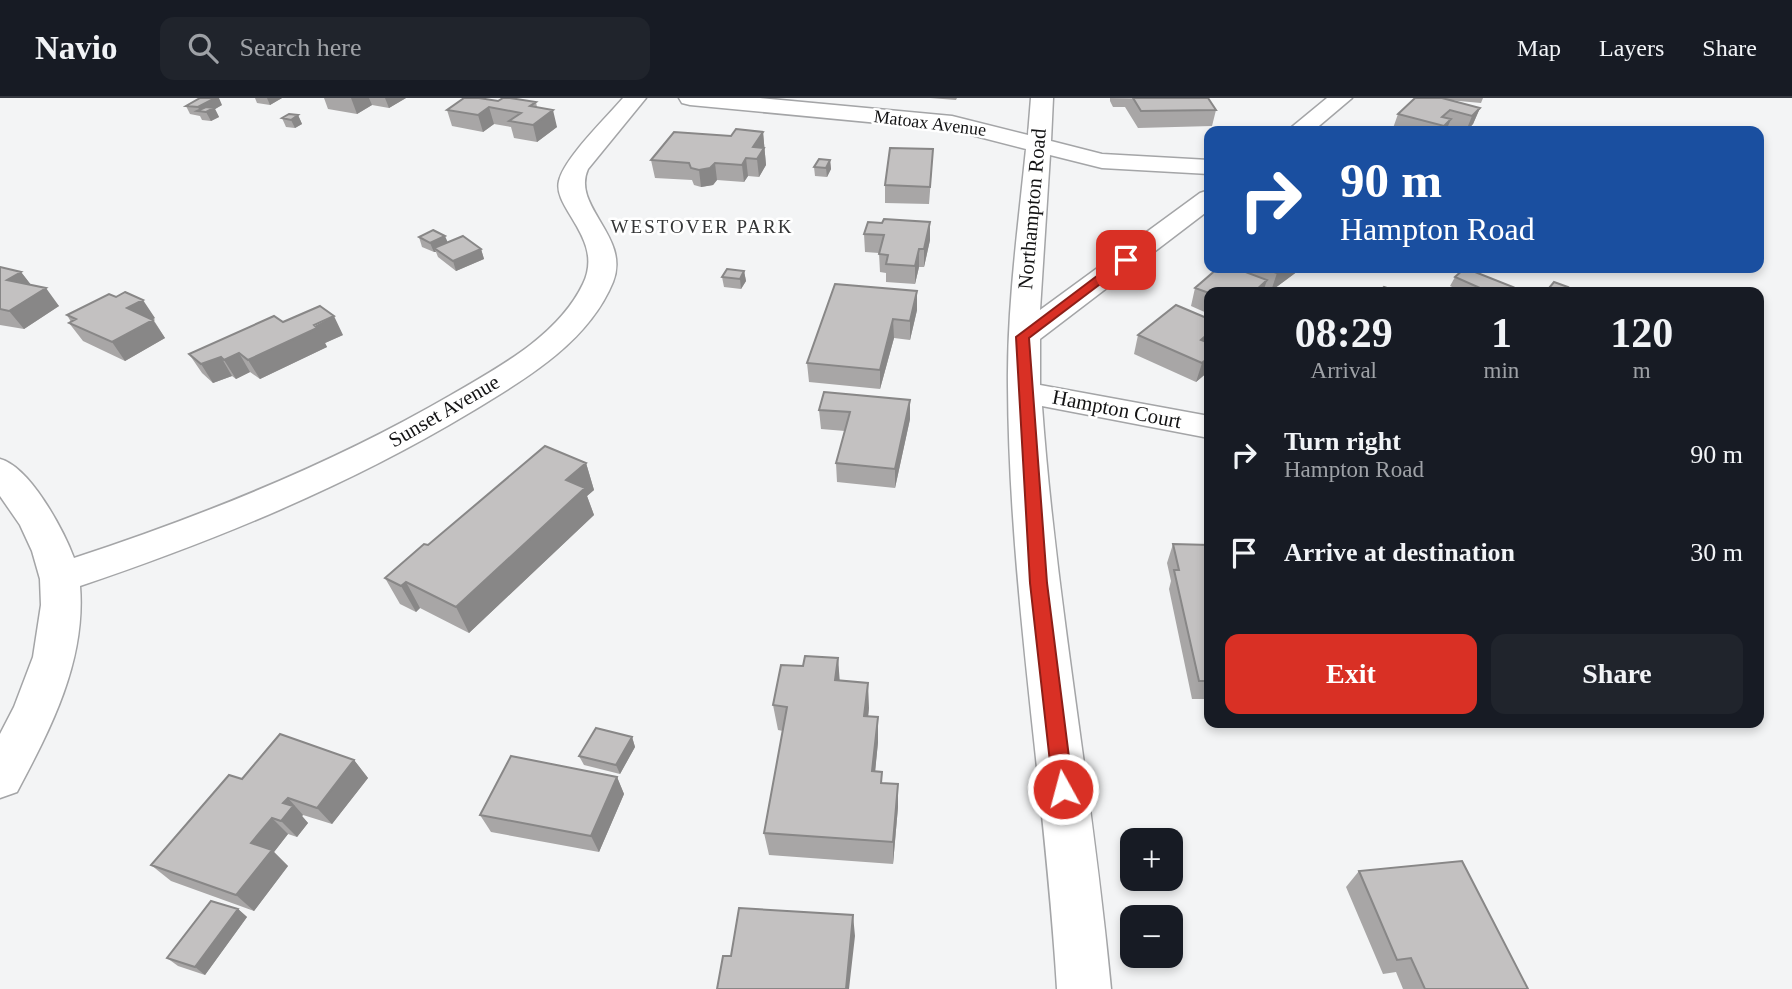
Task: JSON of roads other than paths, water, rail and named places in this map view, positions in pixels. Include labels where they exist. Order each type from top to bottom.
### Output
[{"type":"street","name":"Sunset Avenue","points":[[60,578],[164,544],[274,501],[337,472],[439,417],[524,364],[560,336],[584,309],[599,282],[604,261],[593,228],[571,191],[571,179],[577,166],[635,98]]},
{"type":"street","name":"Matoax Avenue","points":[[690,98],[952,123],[1102,160],[1204,167]]},
{"type":"street","name":"Northampton Road","points":[[1042,98],[1025,275],[1024,392],[1038,583],[1084,989]]},
{"type":"street","points":[[1305,126],[1341,98]]},
{"type":"street","points":[[1023,337],[1204,202]]},
{"type":"street","name":"Hampton Court","points":[[1024,392],[1204,426]]},
{"type":"street","points":[[0,471],[51,547],[60,578],[61,617],[50,673],[23,738],[0,777]]},
{"type":"district","name":"WESTOVER PARK","points":[[702,226]]}]
